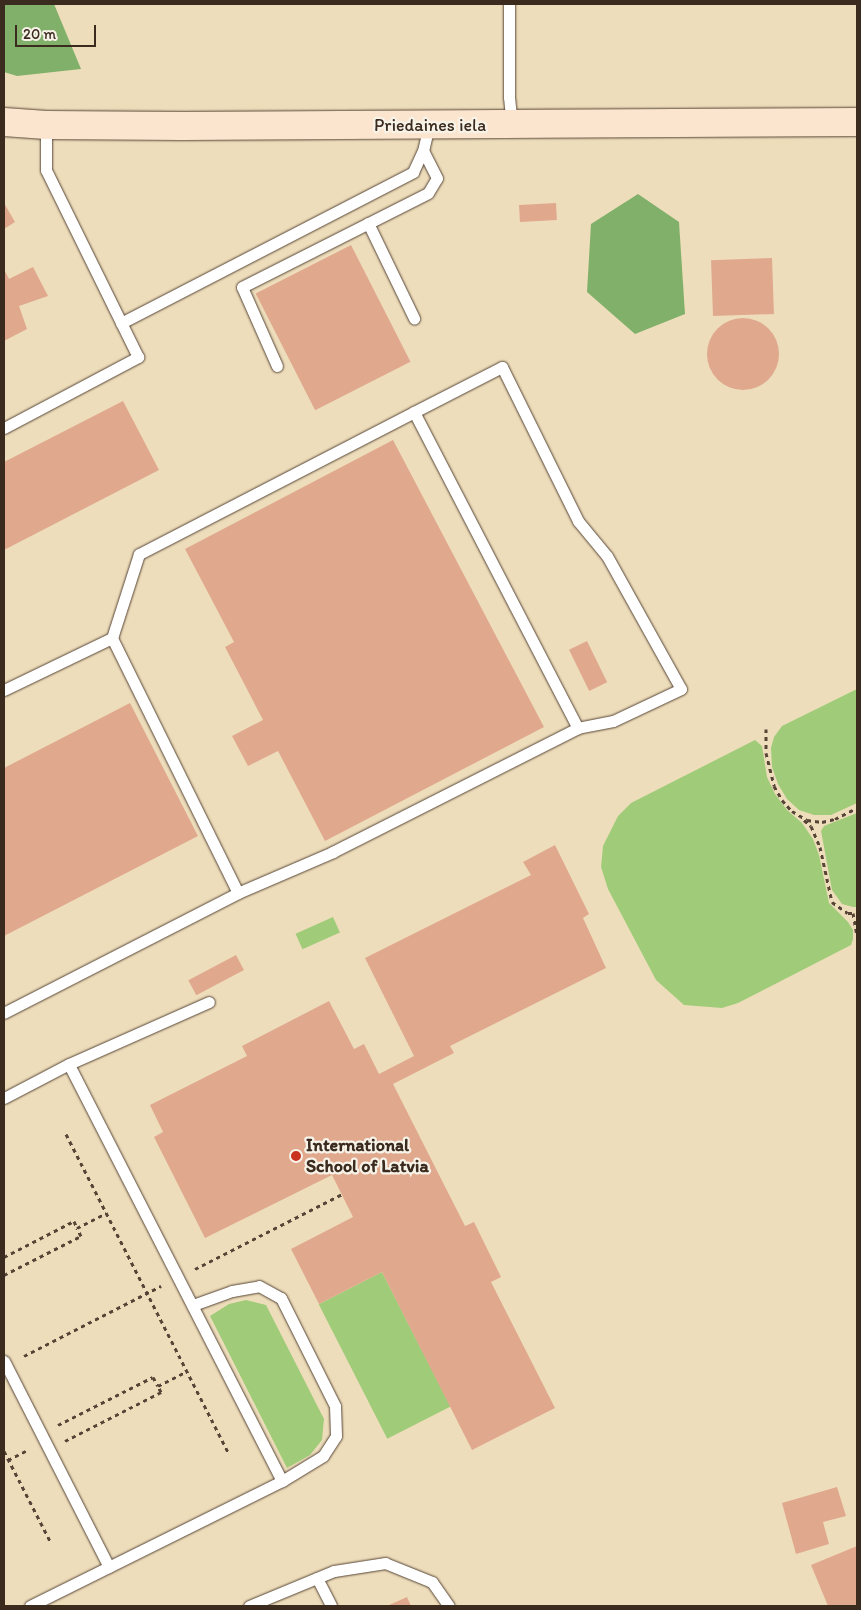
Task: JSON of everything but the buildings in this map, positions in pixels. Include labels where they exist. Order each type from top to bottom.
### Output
[{"type":"street","name":"Priedaines iela","points":[[4,122],[46,125],[429,125],[857,122]]},
{"type":"lane","points":[[508,4],[508,97],[512,124]]},
{"type":"lane","points":[[4,428],[138,357],[46,170],[46,125]]},
{"type":"lane","points":[[121,323],[414,172],[423,151],[429,125]]},
{"type":"lane","points":[[277,366],[242,287],[428,193],[437,178],[423,151]]},
{"type":"lane","points":[[368,223],[414,318]]},
{"type":"lane","points":[[4,1013],[238,894],[334,852],[578,728],[613,721],[680,689],[607,556],[578,521],[502,367],[139,554],[112,638],[238,894]]},
{"type":"lane","points":[[414,412],[578,728]]},
{"type":"lane","points":[[4,690],[112,638]]},
{"type":"lane","points":[[4,1098],[69,1064],[209,1002]]},
{"type":"lane","points":[[69,1064],[282,1481]]},
{"type":"lane","points":[[30,1606],[282,1481],[323,1456],[336,1436],[335,1406],[281,1298],[259,1286],[232,1291],[193,1305]]},
{"type":"lane","points":[[4,1361],[109,1567]]},
{"type":"lane","points":[[249,1606],[334,1571],[385,1563],[432,1582],[449,1606]]},
{"type":"lane","points":[[317,1578],[331,1606]]},
{"type":"path","points":[[766,729],[766,753],[774,786],[782,800],[811,826],[820,847],[832,902],[840,909],[855,913],[857,935]]},
{"type":"path","points":[[800,816],[822,822],[857,808]]},
{"type":"path","points":[[66,1134],[228,1452]]},
{"type":"path","points":[[77,1228],[106,1213]]},
{"type":"path","points":[[4,1257],[74,1221],[81,1236],[4,1276]]},
{"type":"path","points":[[158,1386],[187,1371]]},
{"type":"path","points":[[153,1377],[161,1392],[62,1442],[59,1435],[55,1427],[153,1377]]},
{"type":"path","points":[[8,1460],[59,1435]]},
{"type":"path","points":[[4,1451],[50,1541]]},
{"type":"green space","points":[[4,4],[54,4],[81,69],[17,76],[4,72]]},
{"type":"green space","points":[[638,194],[679,222],[685,314],[635,334],[587,292],[591,224]]},
{"type":"green space","points":[[857,689],[857,803],[831,815],[814,815],[799,810],[787,799],[778,784],[772,767],[771,748],[774,737],[782,726]]},
{"type":"green space","points":[[755,740],[762,746],[767,777],[775,794],[787,810],[802,823],[813,839],[819,855],[829,903],[848,922],[853,930],[853,939],[851,945],[738,1003],[722,1008],[684,1005],[656,980],[608,889],[601,867],[603,846],[618,816],[631,803]]},
{"type":"green space","points":[[857,813],[857,907],[853,907],[842,904],[832,890],[821,831],[824,826]]},
{"type":"green space","points":[[333,917],[340,933],[302,949],[296,934]]},
{"type":"green space","points":[[382,1272],[451,1407],[387,1439],[319,1304]]},
{"type":"green space","points":[[246,1300],[266,1305],[324,1419],[322,1440],[310,1455],[287,1468],[210,1316],[229,1304]]},
{"type":"place","name":"International School of Latvia","points":[[296,1156]]}]
